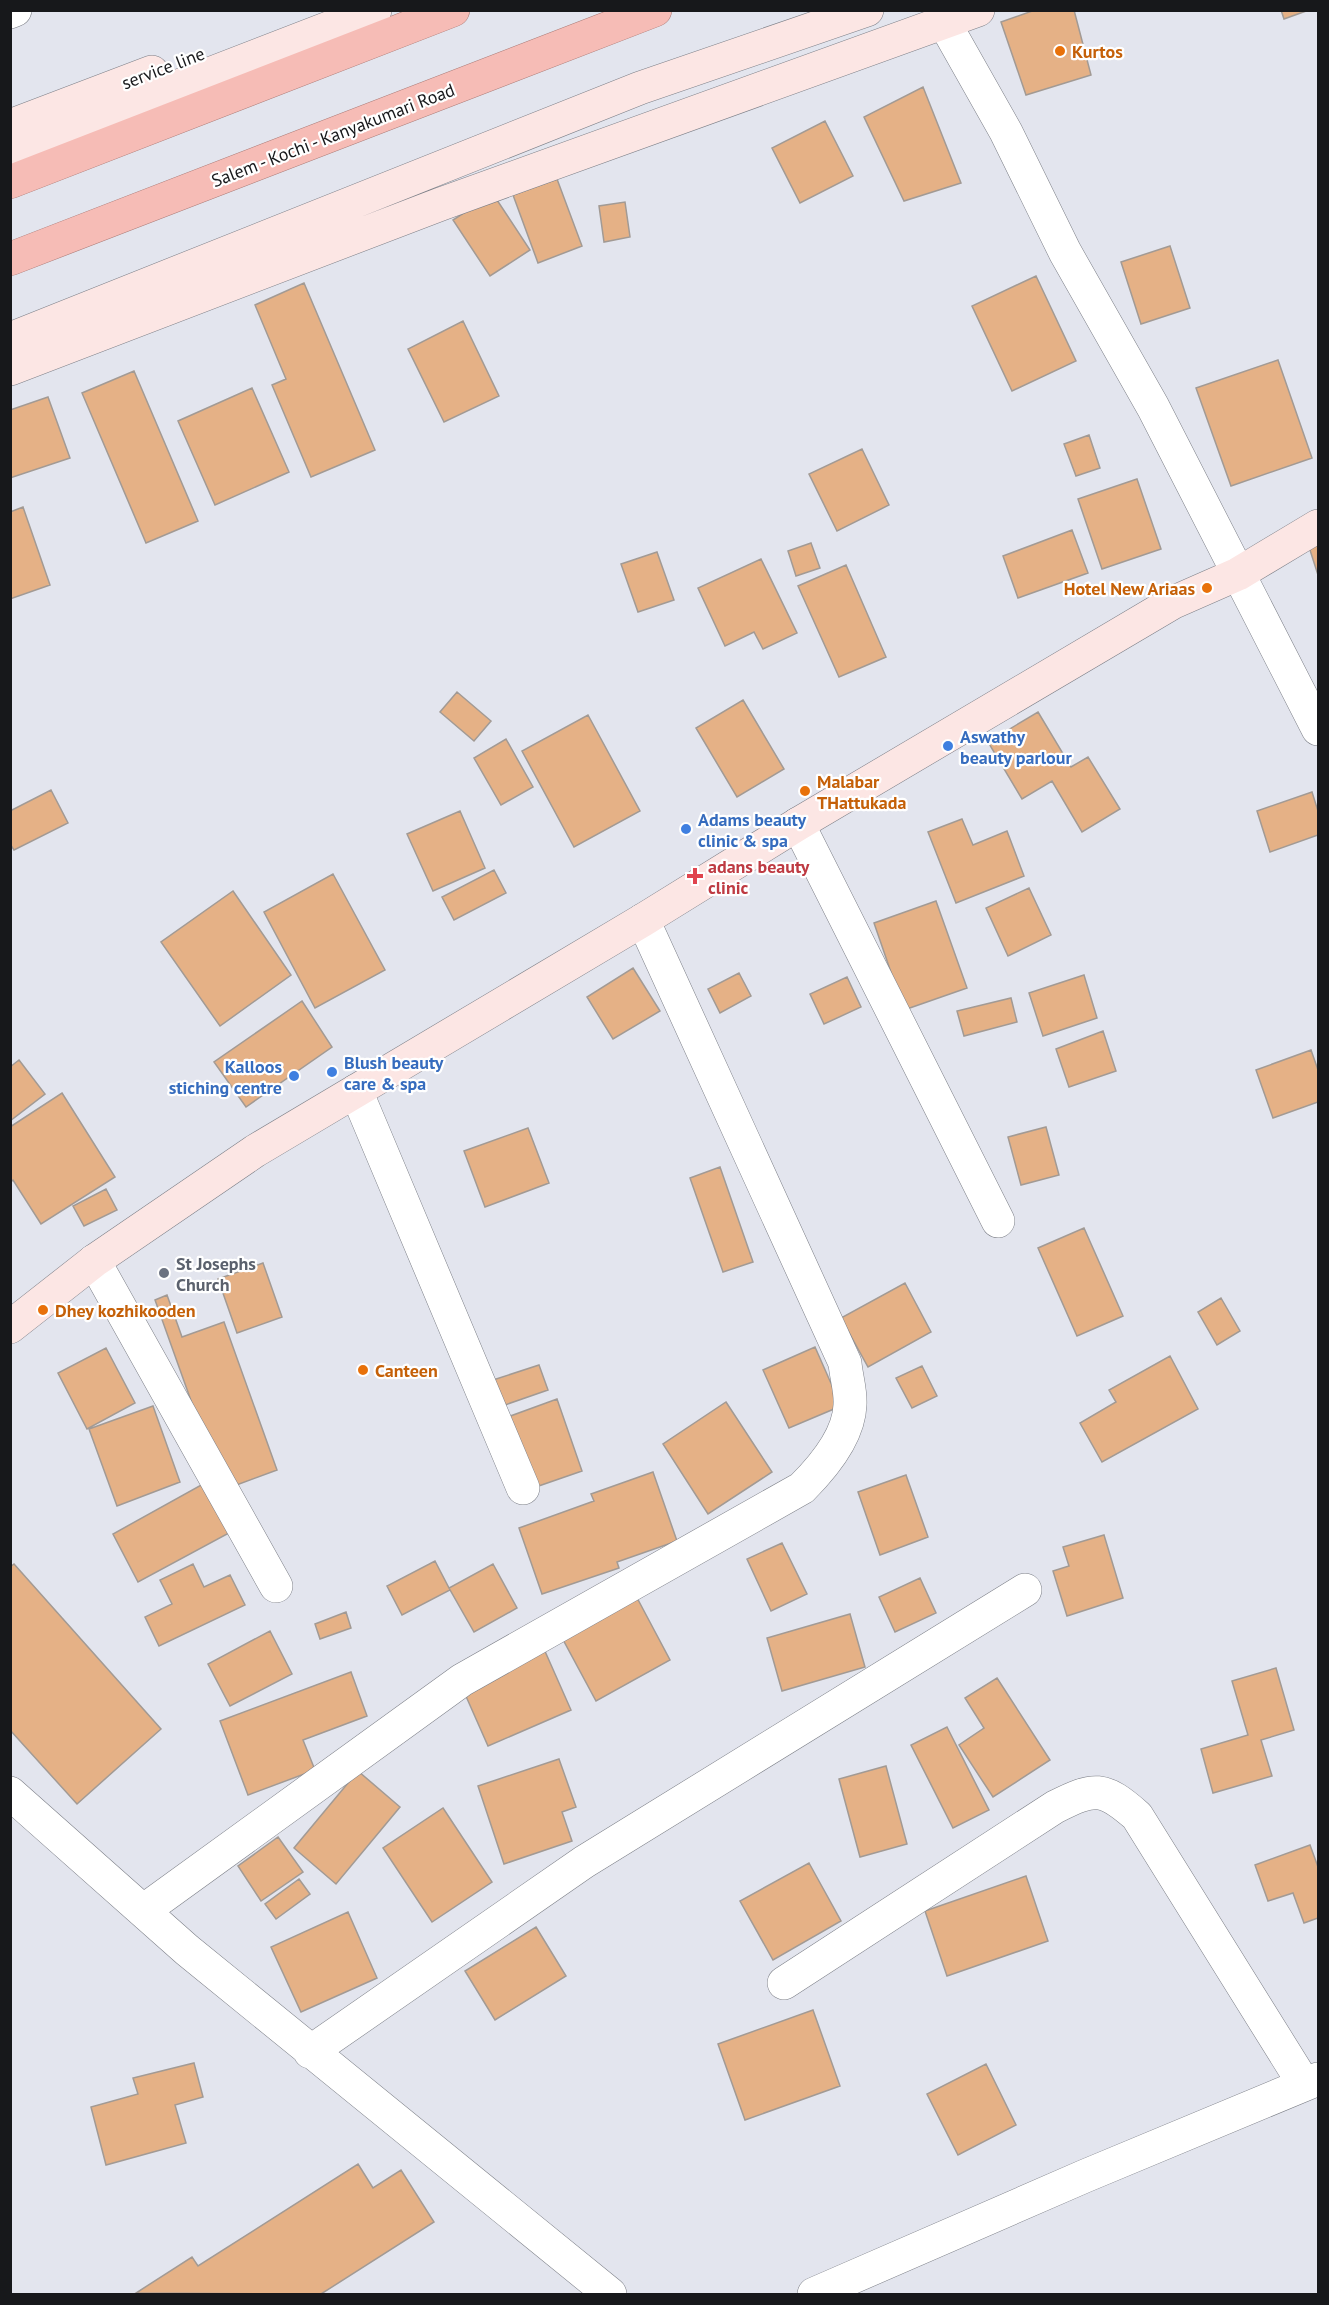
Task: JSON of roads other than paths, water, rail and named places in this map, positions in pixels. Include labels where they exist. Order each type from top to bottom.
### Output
[{"type":"highway","points":[[10,182],[453,10]]},
{"type":"highway","name":"Salem - Kochi - Kanyakumari Road","points":[[10,259],[655,10]]},
{"type":"main road","name":"service line","points":[[10,126],[316,10]]},
{"type":"main road","points":[[10,152],[375,10]]},
{"type":"main road","points":[[10,339],[640,88],[867,10]]},
{"type":"main road","points":[[10,369],[441,204],[945,24],[978,10]]},
{"type":"main road","points":[[10,1327],[94,1261],[255,1151],[644,920],[798,824],[1172,603],[1238,574],[1318,526]]},
{"type":"street","points":[[10,12],[15,10]]},
{"type":"street","points":[[945,24],[1006,132],[1065,252],[1154,407],[1318,729]]},
{"type":"street","points":[[798,824],[998,1221]]},
{"type":"street","points":[[143,1911],[462,1680],[802,1488],[825,1464],[841,1436],[850,1405],[844,1363],[644,920]]},
{"type":"street","points":[[356,1091],[523,1488]]},
{"type":"street","points":[[94,1261],[276,1586]]},
{"type":"street","points":[[310,2052],[584,1862],[1025,1590]]},
{"type":"street","points":[[784,1983],[1054,1807],[1076,1796],[1098,1791],[1116,1797],[1137,1816],[1311,2081],[814,2295]]},
{"type":"street","points":[[10,1792],[143,1911],[310,2052],[610,2295]]},
{"type":"place","name":"Kurtos","points":[[1060,51]]},
{"type":"place","name":"Hotel New Ariaas","points":[[1207,588]]},
{"type":"place","name":"Aswathy beauty parlour","points":[[948,746]]},
{"type":"place","name":"Malabar THattukada","points":[[805,791]]},
{"type":"place","name":"Adams beauty clinic & spa","points":[[686,829]]},
{"type":"place","name":"adans beauty clinic","points":[[695,876]]},
{"type":"place","name":"Blush beauty care & spa","points":[[332,1072]]},
{"type":"place","name":"Kalloos stiching centre","points":[[294,1076]]},
{"type":"place","name":"St Josephs Church","points":[[164,1273]]},
{"type":"place","name":"Dhey kozhikooden","points":[[43,1310]]},
{"type":"place","name":"Canteen","points":[[363,1370]]}]
